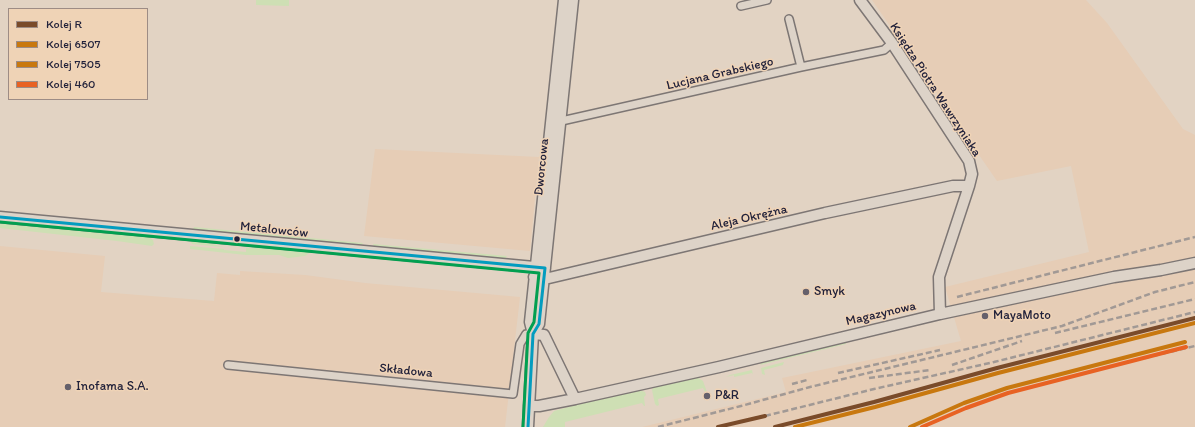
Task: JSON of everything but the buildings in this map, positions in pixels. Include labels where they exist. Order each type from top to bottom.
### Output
[{"type":"street","name":"Dworcowa","points":[[528,427],[533,334],[539,324],[539,272],[570,0]]},
{"type":"street","points":[[741,6],[768,0]]},
{"type":"street","name":"Księdza Piotra Wawrzyniaka","points":[[860,0],[892,43],[969,161],[972,174],[969,186],[939,277],[940,314]]},
{"type":"street","points":[[789,19],[801,67]]},
{"type":"street","name":"Lucjana Grabskiego","points":[[555,122],[884,50],[892,43]]},
{"type":"street","name":"Aleja Okrężna","points":[[539,272],[550,278],[825,213],[953,186],[969,186]]},
{"type":"street","name":"Metalowców","points":[[0,217],[539,272]]},
{"type":"street","name":"Magazynowa","points":[[529,406],[539,406],[575,399],[720,367],[940,314],[1114,277],[1195,263]]},
{"type":"street","name":"Składowa","points":[[228,365],[513,394],[520,344],[526,334],[533,334]]},
{"type":"street","points":[[533,334],[544,335],[575,399]]},
{"type":"shaded area","points":[[872,0],[1086,0],[1107,23],[1183,129],[1195,135],[1195,427],[642,427],[786,392],[782,378],[961,341],[945,287],[1089,252],[1071,166],[997,181]]},
{"type":"shaded area","points":[[375,149],[539,157],[530,251],[364,236]]},
{"type":"shaded area","points":[[0,246],[105,256],[101,292],[214,301],[217,273],[240,275],[240,271],[305,275],[365,283],[520,297],[505,427],[0,427]]},
{"type":"green space","points":[[256,0],[289,0],[289,6],[256,5]]},
{"type":"green space","points":[[0,222],[146,235],[153,240],[154,244],[152,246],[0,228]]},
{"type":"green space","points":[[194,227],[363,243],[361,245],[192,231]]},
{"type":"green space","points":[[191,240],[201,241],[223,247],[192,244]]},
{"type":"green space","points":[[373,244],[507,256],[504,260],[374,247]]},
{"type":"green space","points":[[190,246],[246,252],[246,248],[269,247],[311,252],[305,256],[288,258],[279,255],[246,255],[190,249]]},
{"type":"green space","points":[[846,341],[846,344],[760,365],[762,362]]},
{"type":"green space","points":[[784,362],[783,365],[764,370],[765,375],[762,374],[761,368]]},
{"type":"green space","points":[[752,370],[753,375],[752,373],[734,377],[734,375],[726,377],[730,375]]},
{"type":"green space","points":[[697,377],[703,381],[707,392],[706,394],[703,388],[658,399],[659,405],[657,406],[655,404],[652,390],[654,387]]},
{"type":"green space","points":[[639,390],[645,392],[645,406],[642,403],[565,422],[565,427],[543,427],[554,411],[576,404]]},
{"type":"railway","points":[[957,297],[1195,237]]},
{"type":"railway","points":[[658,427],[810,387],[1062,326],[1155,292],[1195,282]]},
{"type":"railway","points":[[1055,333],[1195,299]]},
{"type":"railway","points":[[765,416],[874,389],[994,362],[1195,312]]},
{"type":"railway","points":[[952,365],[1022,341]]},
{"type":"railway","points":[[1136,360],[1195,346]]},
{"type":"railway","points":[[838,373],[940,350]]},
{"type":"railway","points":[[869,378],[930,370]]},
{"type":"railway","points":[[792,384],[807,380]]},
{"type":"rail line","name":"R","points":[[775,427],[874,402],[997,368],[1195,318]]},
{"type":"rail line","name":"6507","points":[[795,427],[1195,323]]},
{"type":"rail line","name":"7505","points":[[910,427],[964,403],[1007,388],[1185,342]]},
{"type":"rail line","name":"460","points":[[922,427],[966,408],[1008,393],[1186,347]]},
{"type":"rail line","name":"R","points":[[718,427],[765,416]]},
{"type":"transit line","points":[[0,217],[545,268],[539,324],[533,334],[528,427]]},
{"type":"transit line","points":[[0,222],[539,273],[534,322],[528,333],[523,427]]},
{"type":"place","name":"Smyk","points":[[806,292]]},
{"type":"place","name":"MayaMoto","points":[[985,316]]},
{"type":"place","name":"Inofama S.A.","points":[[68,387]]},
{"type":"place","name":"P&R","points":[[707,396]]}]
